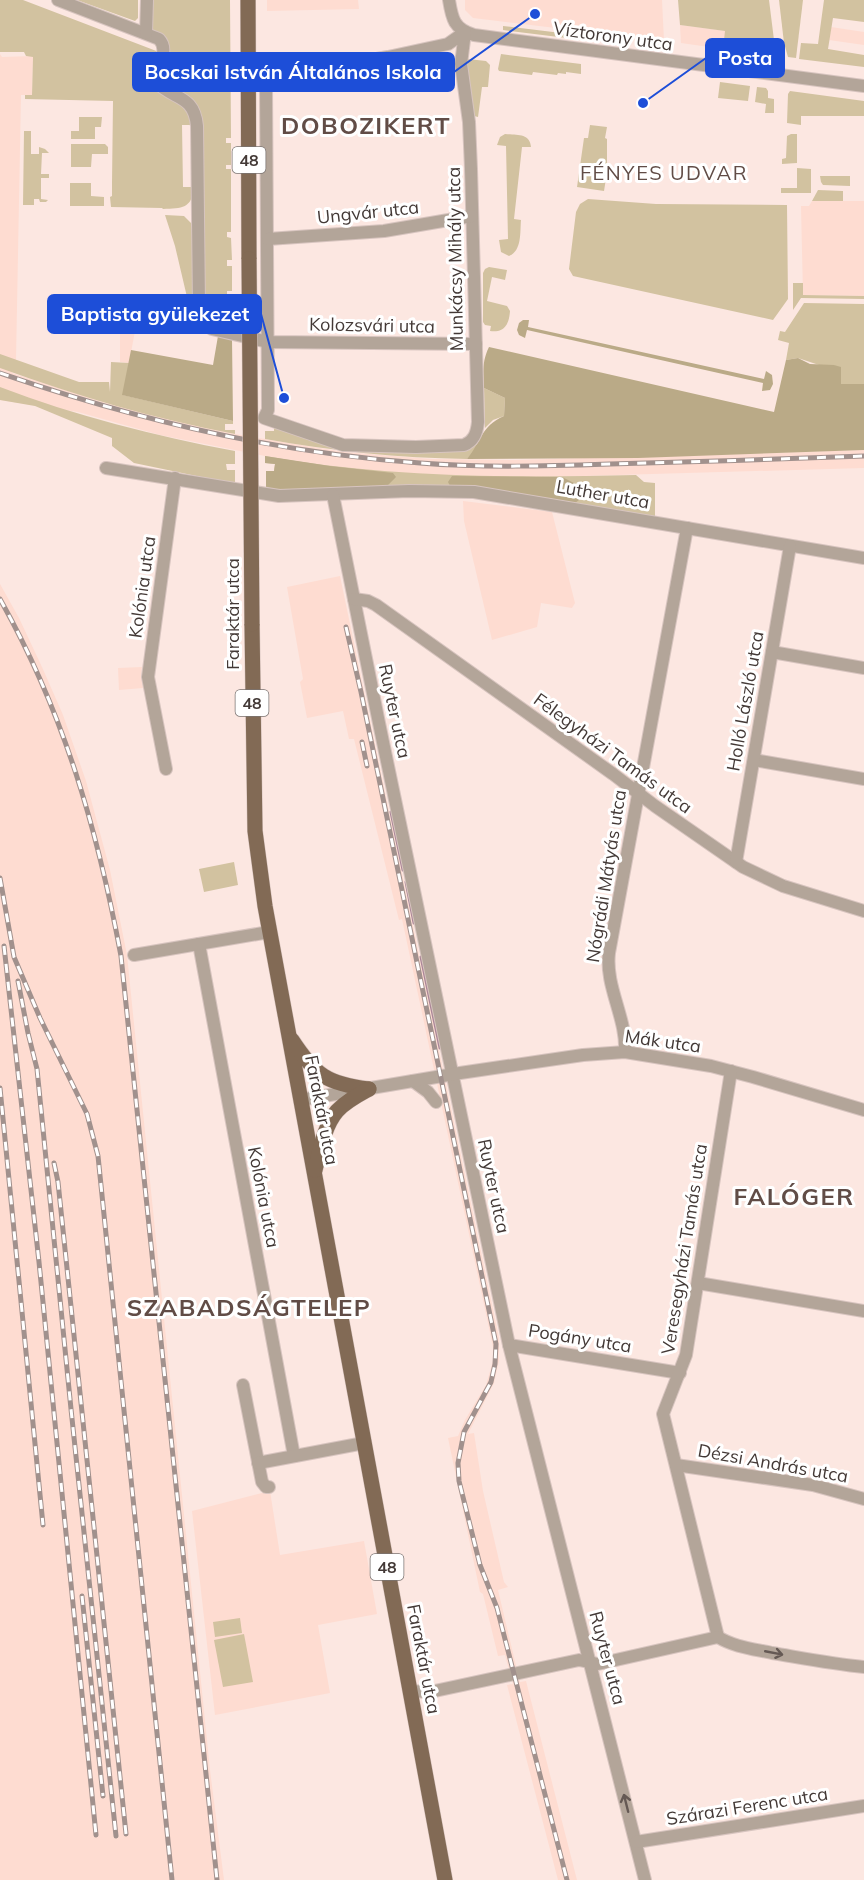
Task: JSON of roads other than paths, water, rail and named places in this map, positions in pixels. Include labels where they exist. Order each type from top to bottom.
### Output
[{"type":"main road","name":"Faraktár utca","points":[[248,0],[255,831],[269,932],[445,1880]]},
{"type":"main road","points":[[288,1035],[305,1059],[323,1076],[345,1086],[369,1089]]},
{"type":"main road","points":[[314,1173],[325,1137],[336,1113],[346,1102],[369,1089]]},
{"type":"street","points":[[58,0],[159,39],[164,48],[156,82],[188,103],[197,121],[200,317],[215,331],[268,342],[266,85],[270,73],[277,69],[349,64],[448,44],[465,32],[455,24],[449,0]]},
{"type":"street","points":[[146,33],[147,0]]},
{"type":"street","name":"Víztorony utca","points":[[465,32],[864,86]]},
{"type":"street","name":"Munkácsy Mihály utca","points":[[268,342],[268,410],[264,418],[343,445],[416,447],[464,445],[473,439],[478,427],[470,134],[461,64],[465,32]]},
{"type":"street","name":"Ungvár utca","points":[[268,239],[384,231],[472,216]]},
{"type":"street","name":"Kolozsvári utca","points":[[268,342],[476,344]]},
{"type":"street","points":[[106,468],[175,478]]},
{"type":"street","name":"Luther utca","points":[[175,478],[279,496],[468,491],[864,558]]},
{"type":"street","name":"Kolónia utca","points":[[166,769],[148,677],[175,478]]},
{"type":"street","name":"Ruyter utca","points":[[333,495],[509,1345],[645,1880]]},
{"type":"street","name":"Nógrádi Mátyás utca","points":[[625,1052],[625,1037],[610,986],[608,964],[687,528]]},
{"type":"street","name":"Holló László utca","points":[[736,862],[790,546]]},
{"type":"street","name":"Félegyházi Tamás utca","points":[[354,599],[376,605],[750,871],[783,886],[864,911]]},
{"type":"street","points":[[772,652],[864,668]]},
{"type":"street","points":[[754,760],[864,779]]},
{"type":"street","points":[[134,955],[269,932]]},
{"type":"street","name":"Kolónia utca","points":[[199,944],[294,1456]]},
{"type":"street","name":"Mák utca","points":[[300,1100],[452,1074],[583,1055],[625,1052],[731,1071],[864,1110]]},
{"type":"street","name":"Veresegyházi Tamás utca","points":[[718,1637],[663,1414],[686,1355],[731,1071]]},
{"type":"street","points":[[413,1081],[428,1092],[436,1102]]},
{"type":"street","points":[[698,1283],[864,1311]]},
{"type":"street","name":"Pogány utca","points":[[509,1345],[680,1373]]},
{"type":"street","points":[[243,1386],[262,1482],[269,1487]]},
{"type":"street","points":[[258,1463],[364,1443]]},
{"type":"street","name":"Dézsi András utca","points":[[676,1465],[813,1485],[864,1499]]},
{"type":"street","points":[[410,1691],[430,1692],[579,1660],[598,1664],[718,1637],[730,1644],[744,1647],[820,1662],[864,1667]]},
{"type":"street","name":"Szárazi Ferenc utca","points":[[636,1842],[864,1806]]},
{"type":"waterway","points":[[391,812],[403,870]]},
{"type":"waterway","points":[[406,882],[414,923]]},
{"type":"waterway","points":[[421,957],[440,1048]]},
{"type":"railway","points":[[0,373],[103,405],[207,432],[260,443],[366,458],[444,465],[515,466],[864,456]]},
{"type":"railway","points":[[0,599],[43,685],[76,772],[101,862],[121,956],[217,1880]]},
{"type":"railway","points":[[346,627],[496,1344],[491,1382],[464,1432],[458,1463],[459,1481],[480,1565],[497,1608],[567,1880]]},
{"type":"railway","points":[[362,742],[367,766]]},
{"type":"railway","points":[[0,878],[14,957],[40,1018],[87,1114],[98,1156],[172,1880]]},
{"type":"railway","points":[[4,946],[39,1262],[96,1835]]},
{"type":"railway","points":[[18,981],[37,1069],[116,1836]]},
{"type":"railway","points":[[0,1088],[43,1525]]},
{"type":"railway","points":[[54,1163],[58,1182],[126,1834]]},
{"type":"railway","points":[[82,1596],[103,1796]]},
{"type":"place","name":"Bocskai István Általános Iskola","points":[[535,14]]},
{"type":"place","name":"Posta","points":[[643,103]]},
{"type":"place","name":"Baptista gyülekezet","points":[[284,398]]},
{"type":"district","name":"DOBOZIKERT","points":[[366,125]]},
{"type":"district","name":"FÉNYES UDVAR","points":[[664,172]]},
{"type":"district","name":"FALÓGER","points":[[794,1196]]},
{"type":"district","name":"SZABADSÁGTELEP","points":[[249,1307]]}]
